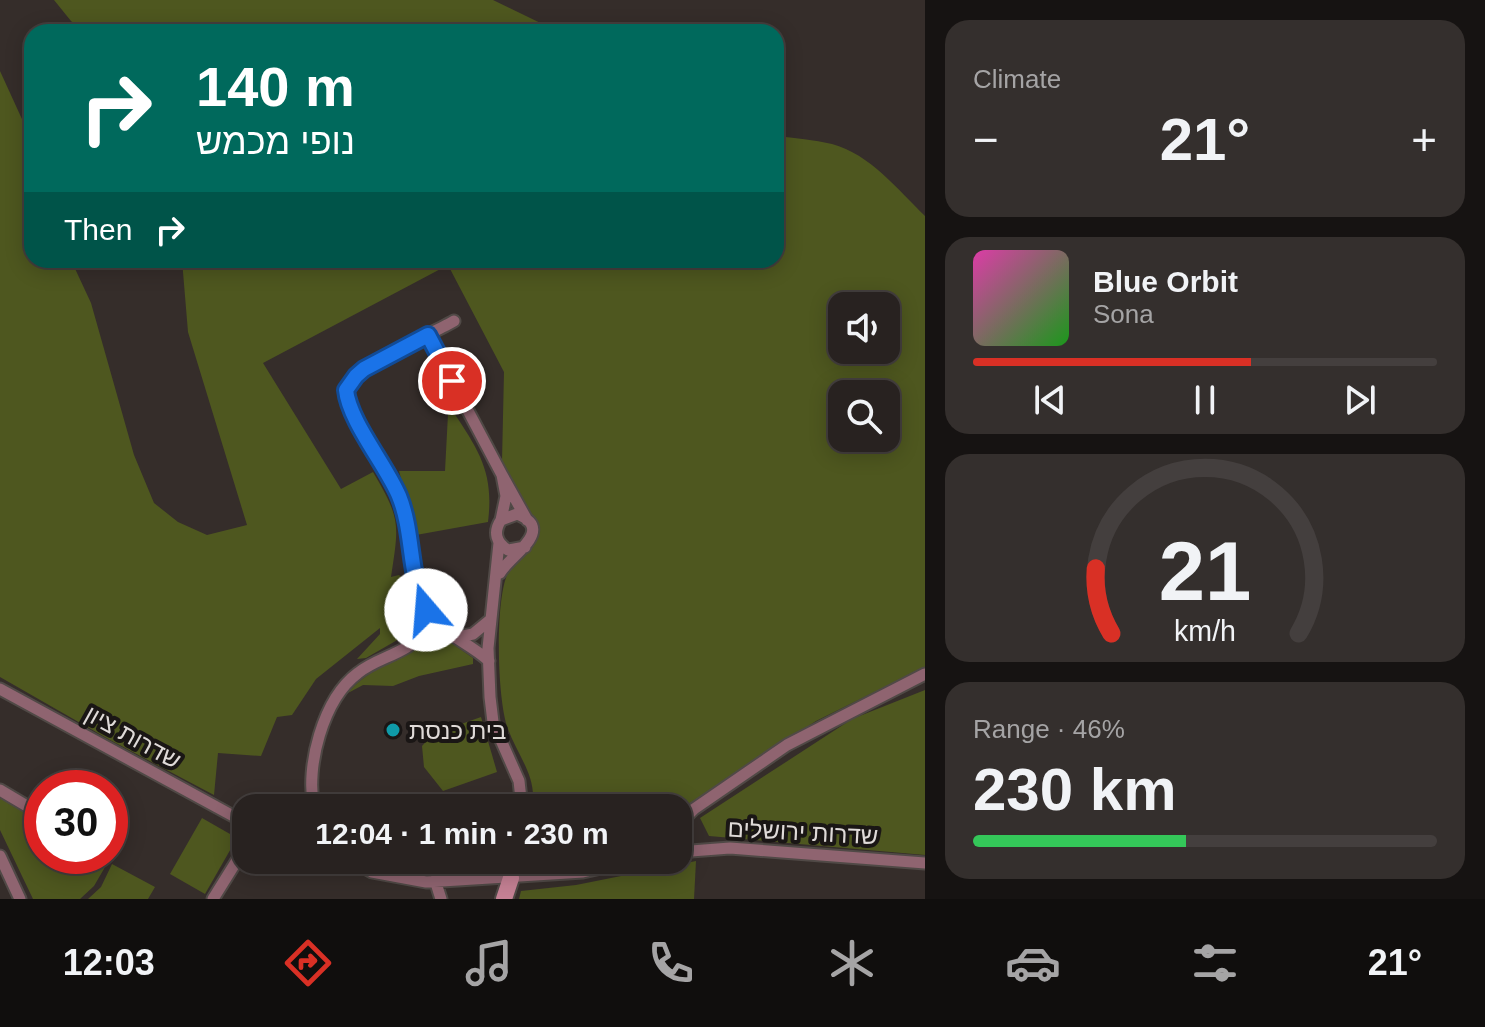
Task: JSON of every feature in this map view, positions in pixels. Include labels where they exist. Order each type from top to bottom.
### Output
[{"type":"street","points":[[454,321],[364,369],[346,390],[352,409],[398,495],[408,527],[416,587],[433,621],[489,661]]},
{"type":"street","points":[[428,335],[531,525],[532,537],[510,559],[496,581]]},
{"type":"street","points":[[502,475],[506,496],[496,531],[499,543],[490,620],[489,661],[493,722],[519,781],[520,794]]},
{"type":"street","points":[[501,520],[517,514],[527,520]]},
{"type":"street","points":[[499,543],[514,551],[525,547]]},
{"type":"street","points":[[457,637],[473,634],[490,620]]},
{"type":"street","points":[[312,794],[313,755],[342,689],[368,666],[406,648],[433,621]]},
{"type":"street","points":[[692,811],[787,745],[925,674]]},
{"type":"street","name":"שדרות ציון","points":[[0,689],[232,815]]},
{"type":"street","points":[[0,790],[24,804]]},
{"type":"street","name":"שדרות ירושלים","points":[[692,851],[730,848],[925,863]]},
{"type":"street","points":[[0,856],[20,899]]},
{"type":"street","points":[[213,899],[232,868]]},
{"type":"street","points":[[380,874],[426,882],[559,874]]},
{"type":"street","points":[[504,899],[512,874]]},
{"type":"street","points":[[435,880],[441,899]]},
{"type":"green space","points":[[54,0],[493,0],[542,24],[75,24]]},
{"type":"green space","points":[[0,71],[24,124],[24,268],[75,268],[91,303],[134,455],[154,503],[178,522],[207,535],[247,525],[188,332],[183,268],[442,268],[263,363],[341,489],[373,472],[389,501],[396,522],[391,577],[399,575],[405,579],[418,617],[413,631],[366,658],[357,659],[380,634],[380,628],[316,679],[292,715],[277,717],[261,756],[218,753],[214,795],[0,677]]},
{"type":"green space","points":[[784,137],[832,144],[859,156],[883,174],[925,216],[925,667],[816,721],[703,795],[692,806],[692,794],[533,794],[528,771],[511,738],[504,715],[499,652],[501,607],[507,575],[535,543],[532,517],[502,461],[504,372],[450,268],[784,268]]},
{"type":"green space","points":[[454,413],[483,464],[489,490],[488,522],[416,535],[399,471],[445,471],[448,414]]},
{"type":"green space","points":[[440,635],[473,658],[473,664],[419,676],[393,686],[363,685],[348,693],[368,675]]},
{"type":"green space","points":[[925,690],[925,855],[709,836],[700,818],[852,719]]},
{"type":"green space","points":[[481,717],[497,772],[443,791],[424,767],[422,746],[433,734]]},
{"type":"green space","points":[[0,796],[24,810],[24,874],[101,874],[80,899],[33,899],[0,830]]},
{"type":"green space","points":[[202,818],[232,835],[232,847],[205,894],[170,874]]},
{"type":"green space","points":[[696,861],[694,899],[519,899],[521,891],[576,885],[631,874],[692,874],[692,862]]},
{"type":"green space","points":[[128,873],[155,887],[148,899],[88,899],[101,887],[107,874]]},
{"type":"place","name":"בית כנסת","points":[[393,730]]},
{"type":"route","points":[[426,610],[416,587],[404,511],[347,399],[346,390],[364,369],[428,335],[452,381]]}]
